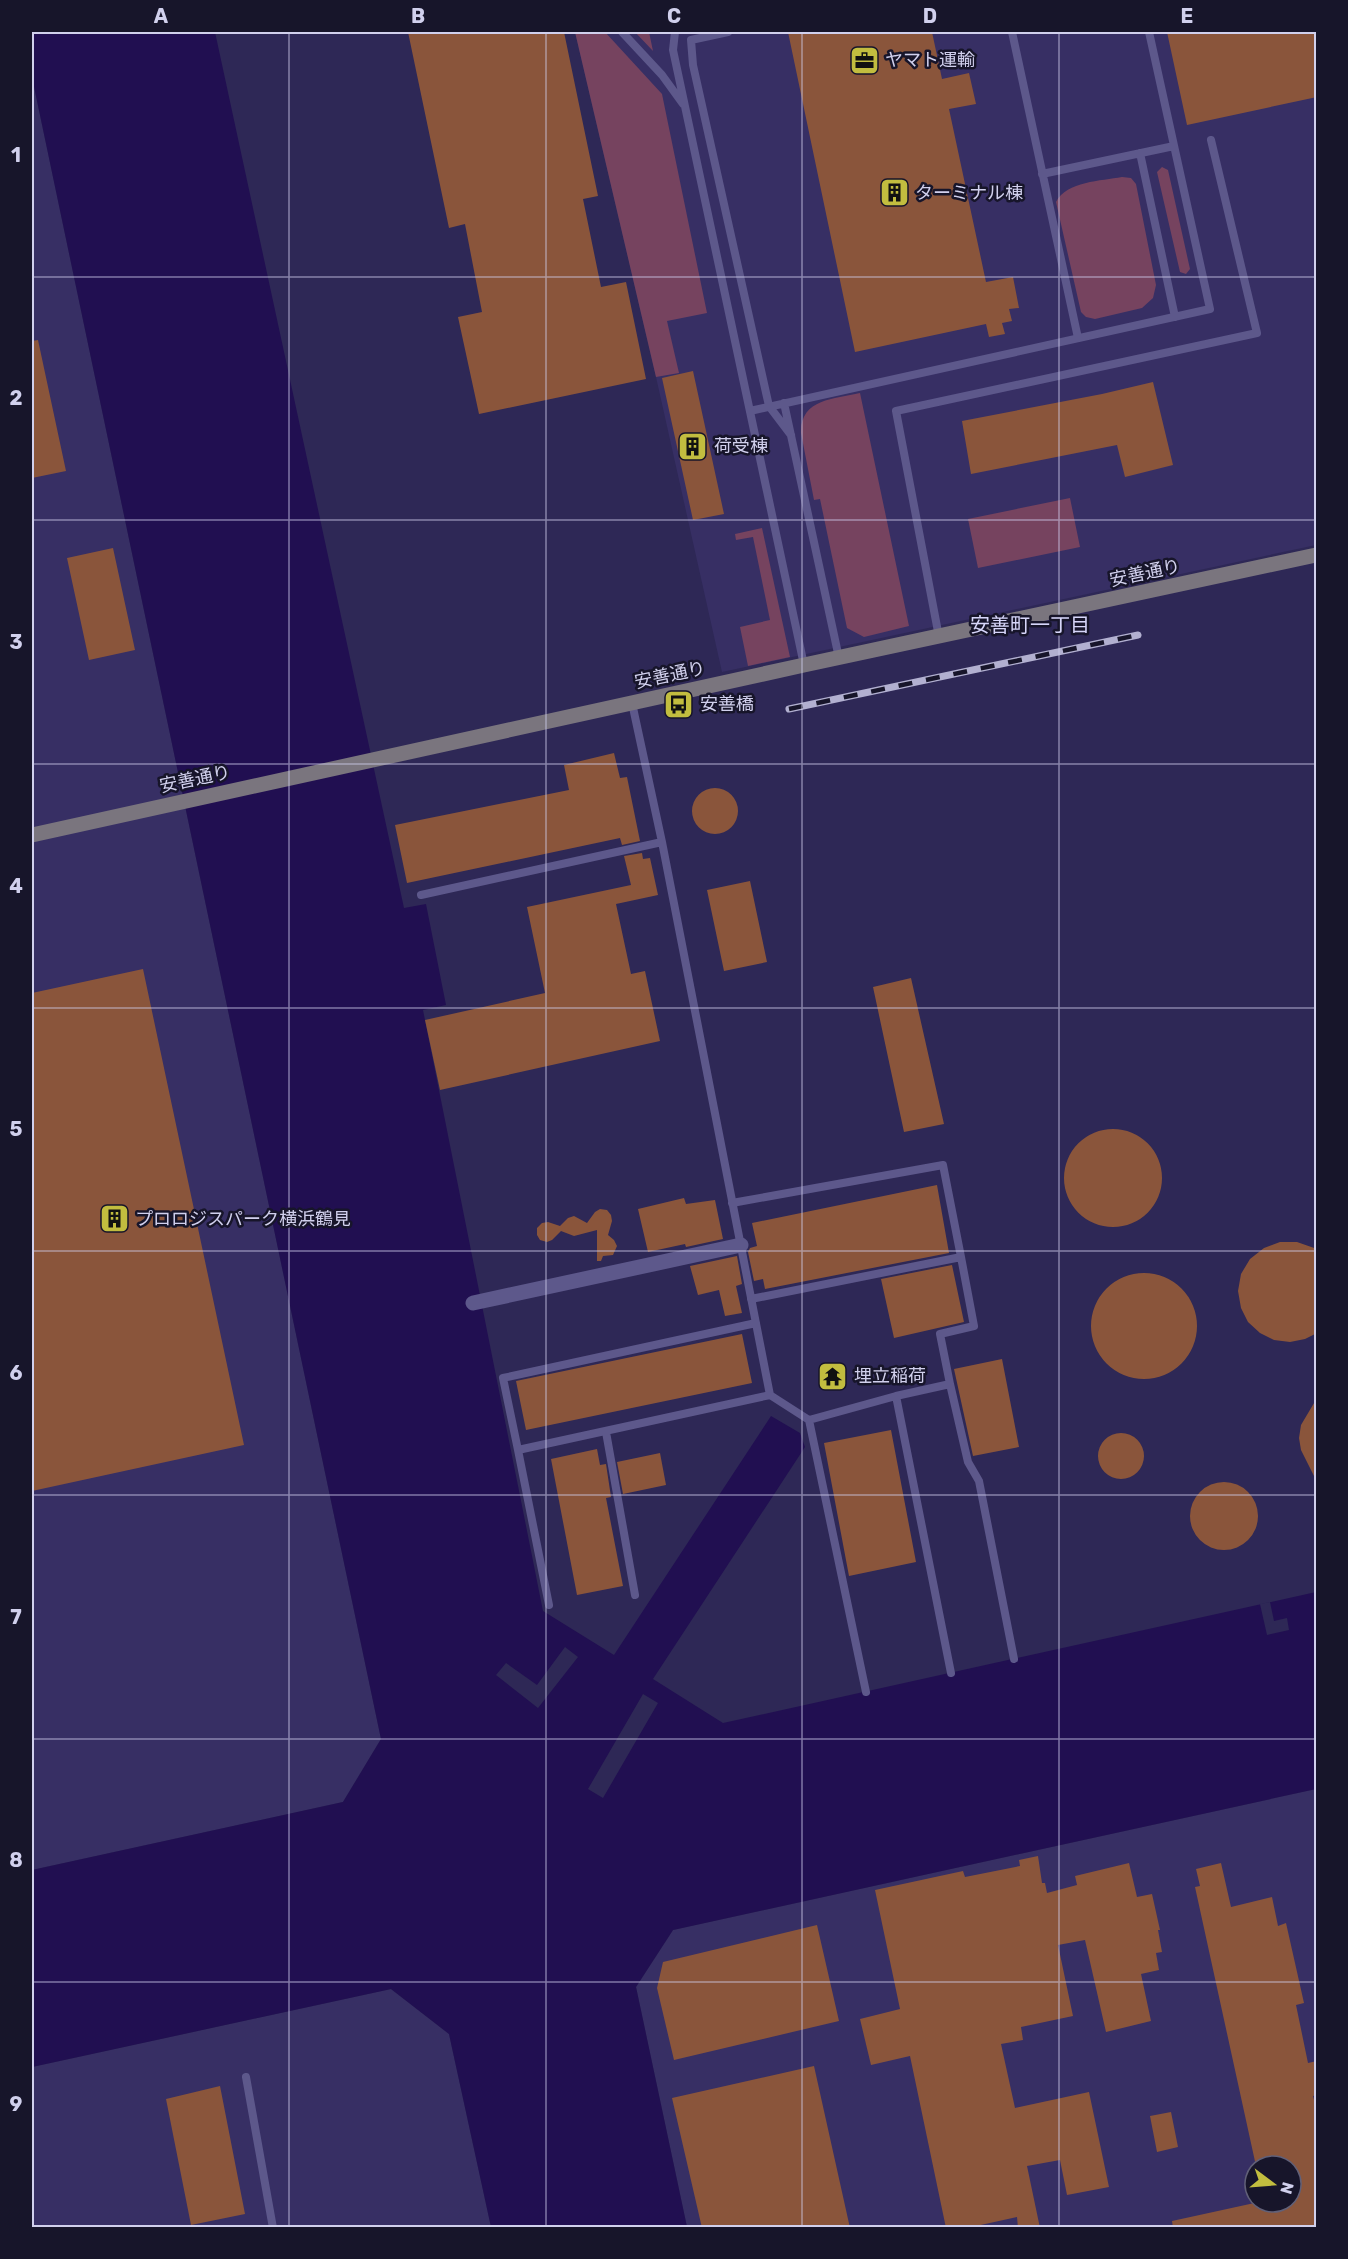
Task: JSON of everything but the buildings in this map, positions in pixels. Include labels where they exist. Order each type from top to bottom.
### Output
[{"type":"street","name":"安善通り","points":[[32,835],[1317,555]]},
{"type":"street","points":[[474,1303],[741,1245]]},
{"type":"lane","points":[[622,32],[662,75],[685,108]]},
{"type":"lane","points":[[675,32],[673,50],[804,665]]},
{"type":"lane","points":[[673,50],[682,32]]},
{"type":"lane","points":[[728,32],[691,40],[693,65],[769,406],[791,435]]},
{"type":"lane","points":[[1012,32],[1078,338]]},
{"type":"lane","points":[[750,411],[1210,309],[1149,32]]},
{"type":"lane","points":[[939,637],[896,411],[1257,333],[1210,140]]},
{"type":"lane","points":[[1042,174],[1174,146]]},
{"type":"lane","points":[[1140,153],[1175,317]]},
{"type":"lane","points":[[784,403],[839,658]]},
{"type":"lane","points":[[633,703],[770,1395]]},
{"type":"lane","points":[[421,895],[662,842]]},
{"type":"lane","points":[[732,1203],[943,1165],[974,1326],[940,1334],[968,1462],[979,1481],[1014,1659]]},
{"type":"lane","points":[[751,1299],[961,1257]]},
{"type":"lane","points":[[549,1605],[503,1378],[756,1323]]},
{"type":"lane","points":[[809,1420],[950,1384]]},
{"type":"lane","points":[[518,1450],[770,1395],[809,1420],[866,1692]]},
{"type":"lane","points":[[896,1396],[951,1673]]},
{"type":"lane","points":[[606,1432],[635,1595]]},
{"type":"lane","points":[[246,2077],[273,2228]]},
{"type":"shaded area","points":[[32,32],[215,32],[404,908],[426,904],[446,1005],[423,1010],[543,1611],[614,1655],[771,1416],[800,1433],[805,1447],[653,1679],[723,1723],[1316,1592],[1316,1789],[673,1930],[636,1987],[687,2227],[491,2227],[449,2034],[391,1989],[32,2067],[32,1870],[343,1802],[381,1739],[32,77]]},
{"type":"shaded area","points":[[575,32],[1316,32],[1316,545],[722,672]]},
{"type":"shaded area","points":[[575,32],[605,32],[662,94],[707,313],[667,321],[679,373],[656,377]]},
{"type":"shaded area","points":[[635,32],[649,32],[653,51]]},
{"type":"shaded area","points":[[32,77],[381,1739],[343,1802],[32,1870]]},
{"type":"shaded area","points":[[1162,167],[1168,170],[1190,269],[1186,274],[1180,272],[1157,172]]},
{"type":"shaded area","points":[[1122,177],[1131,178],[1136,184],[1156,285],[1153,298],[1142,308],[1095,319],[1086,317],[1081,312],[1056,202],[1061,195],[1076,186]]},
{"type":"shaded area","points":[[860,393],[909,626],[864,637],[847,628],[820,499],[814,500],[801,433],[802,422],[812,407],[830,399]]},
{"type":"shaded area","points":[[1070,498],[1080,547],[978,568],[968,519]]},
{"type":"shaded area","points":[[762,528],[790,657],[748,666],[740,627],[770,620],[753,537],[736,540],[735,534]]},
{"type":"shaded area","points":[[1316,1789],[1316,2227],[687,2227],[636,1987],[673,1930]]},
{"type":"shaded area","points":[[391,1989],[449,2034],[491,2227],[32,2227],[32,2067]]},
{"type":"pier","points":[[1270,1602],[1274,1621],[1287,1618],[1289,1630],[1267,1635],[1260,1604]]},
{"type":"pier","points":[[565,1647],[578,1657],[538,1708],[496,1675],[506,1663],[537,1685]]},
{"type":"pier","points":[[643,1694],[658,1703],[603,1798],[588,1789]]},
{"type":"railway","points":[[789,709],[1138,635]]},
{"type":"place","name":"ヤマト運輸","points":[[864,60]]},
{"type":"place","name":"ターミナル棟","points":[[894,193]]},
{"type":"place","name":"荷受棟","points":[[693,446]]},
{"type":"place","name":"安善橋","points":[[679,704]]},
{"type":"place","name":"プロロジスパーク横浜鶴見","points":[[114,1219]]},
{"type":"place","name":"埋立稲荷","points":[[833,1376]]},
{"type":"district","name":"安善町一丁目","points":[[1030,625]]}]
